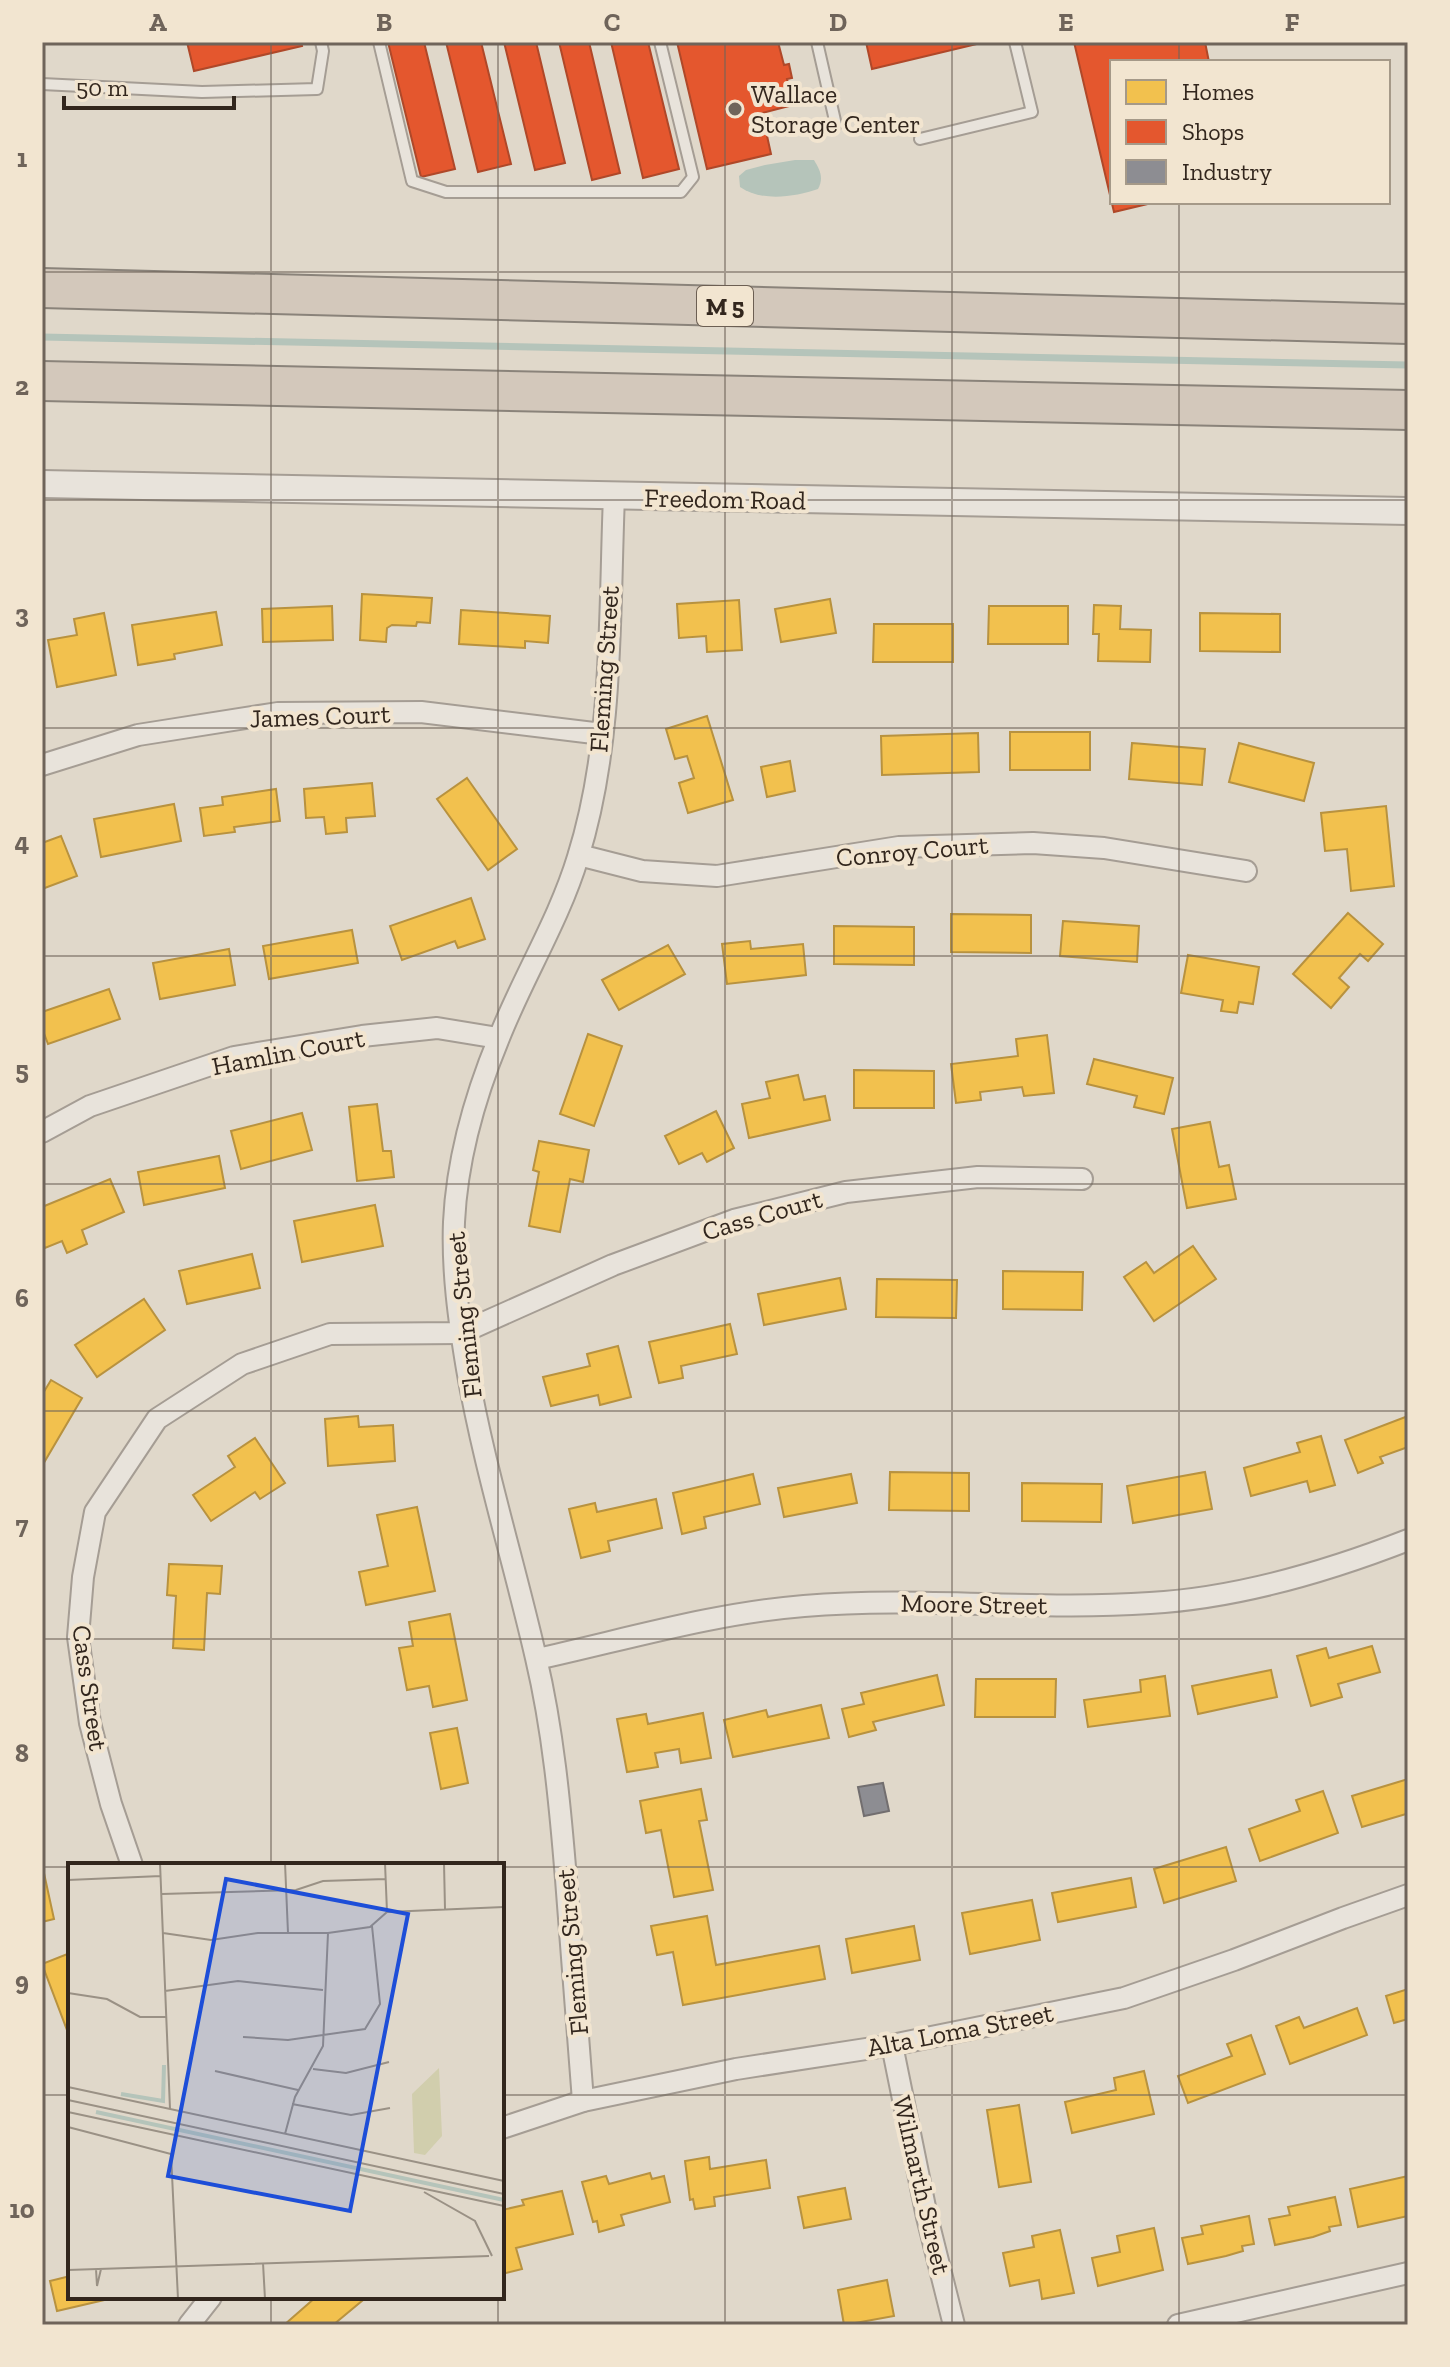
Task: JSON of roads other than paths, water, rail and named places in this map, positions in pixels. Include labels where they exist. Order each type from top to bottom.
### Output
[{"type":"highway","name":"M 5","points":[[42,288],[1408,324]]},
{"type":"highway","points":[[42,381],[1408,410]]},
{"type":"street","name":"Freedom Road","points":[[42,484],[1408,511]]},
{"type":"street","name":"Fleming Street","points":[[583,2101],[562,1833],[550,1729],[537,1659],[477,1427],[461,1333],[454,1223],[461,1164],[477,1101],[498,1038],[561,907],[579,855],[594,794],[602,734],[614,496]]},
{"type":"street","name":"James Court","points":[[42,765],[138,735],[278,713],[421,712],[602,734]]},
{"type":"street","name":"Conroy Court","points":[[579,855],[642,871],[717,876],[899,847],[1033,843],[1104,848],[1246,871]]},
{"type":"street","name":"Hamlin Court","points":[[42,1132],[90,1106],[234,1057],[362,1036],[437,1028],[498,1038]]},
{"type":"street","name":"Cass Court","points":[[461,1333],[626,1260],[734,1220],[832,1195],[978,1177],[1082,1179]]},
{"type":"street","name":"Cass Street","points":[[131,1863],[111,1804],[90,1723],[78,1637],[83,1577],[95,1512],[157,1419],[242,1364],[330,1334],[461,1333]]},
{"type":"street","name":"Moore Street","points":[[537,1659],[703,1622],[802,1606],[945,1602],[1097,1605],[1206,1598],[1276,1583],[1408,1540]]},
{"type":"street","name":"Alta Loma Street","points":[[504,2127],[583,2101],[736,2069],[892,2045],[1124,1998],[1408,1895]]},
{"type":"street","name":"Wilmarth Street","points":[[892,2045],[927,2217],[954,2325]]},
{"type":"street","points":[[1178,2325],[1408,2273]]},
{"type":"street","points":[[189,2325],[209,2299]]},
{"type":"lane","points":[[42,84],[202,92],[317,89],[323,51],[321,42]]},
{"type":"lane","points":[[379,42],[412,181],[446,192],[681,192],[693,177],[660,42]]},
{"type":"lane","points":[[817,42],[836,125]]},
{"type":"lane","points":[[920,139],[1032,112],[1015,42]]},
{"type":"waterway","points":[[42,337],[1408,365]]},
{"type":"place","name":"Wallace Storage Center","points":[[735,109]]}]
